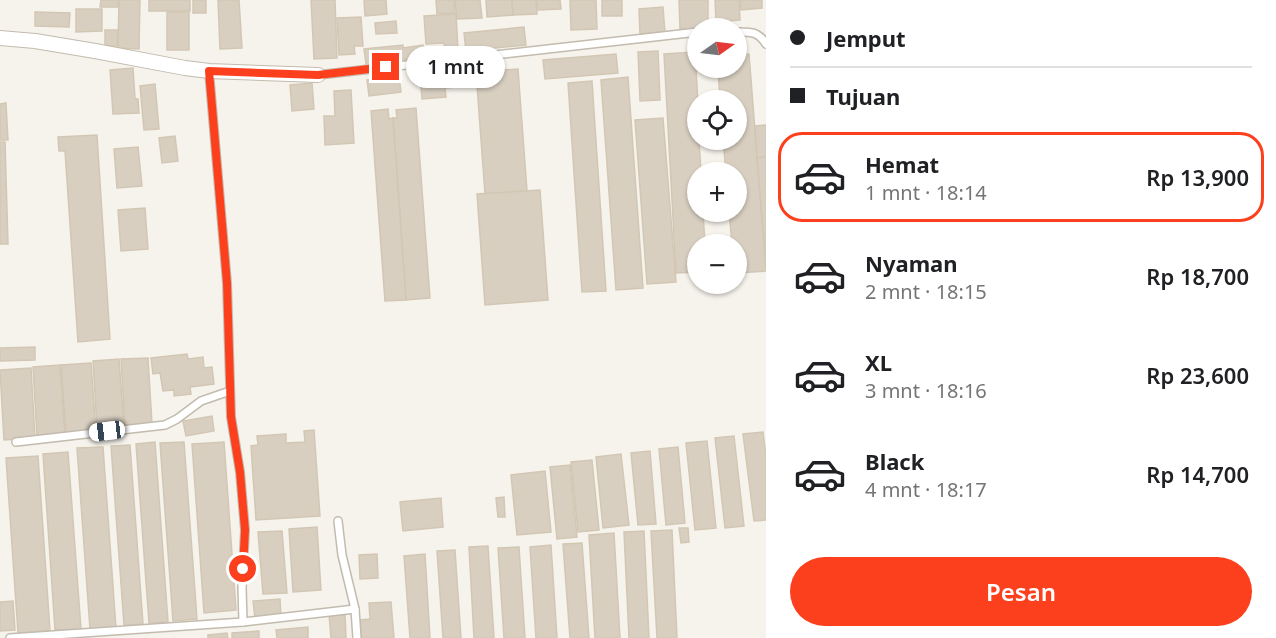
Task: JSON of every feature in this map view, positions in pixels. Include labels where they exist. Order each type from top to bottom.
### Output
[{"type":"street","points":[[0,38],[209,71],[318,75]]},
{"type":"lane","points":[[747,32],[762,37],[766,44]]},
{"type":"lane","points":[[318,75],[687,33]]},
{"type":"lane","points":[[209,71],[227,283],[231,417],[240,472],[245,530],[243,622]]},
{"type":"lane","points":[[16,442],[165,425],[201,401],[230,391]]},
{"type":"lane","points":[[338,521],[342,555],[355,609],[357,638]]},
{"type":"lane","points":[[10,638],[243,622],[355,609]]},
{"type":"building","points":[[101,0],[118,0],[118,7],[100,7]]},
{"type":"building","points":[[119,0],[140,0],[139,49],[118,48]]},
{"type":"building","points":[[149,0],[190,0],[190,11],[149,11]]},
{"type":"building","points":[[193,0],[206,0],[206,13],[193,13]]},
{"type":"building","points":[[218,0],[239,0],[242,48],[220,49]]},
{"type":"building","points":[[311,0],[335,0],[337,58],[314,59]]},
{"type":"building","points":[[364,0],[386,0],[387,14],[365,16]]},
{"type":"building","points":[[436,0],[454,0],[455,13],[437,14]]},
{"type":"building","points":[[455,0],[480,0],[482,18],[457,19]]},
{"type":"building","points":[[486,0],[512,0],[513,15],[487,17]]},
{"type":"building","points":[[512,0],[536,0],[537,14],[513,15]]},
{"type":"building","points":[[537,0],[560,0],[561,9],[537,10]]},
{"type":"building","points":[[570,0],[596,0],[597,29],[571,30]]},
{"type":"building","points":[[602,0],[622,0],[622,16],[602,16]]},
{"type":"building","points":[[679,0],[708,0],[708,18],[687,18],[687,29],[680,29]]},
{"type":"building","points":[[715,0],[739,0],[740,18],[716,18]]},
{"type":"building","points":[[740,0],[762,0],[762,8],[741,10]]},
{"type":"building","points":[[663,7],[665,33],[640,35],[639,9]]},
{"type":"building","points":[[76,9],[102,9],[102,31],[76,32]]},
{"type":"building","points":[[35,12],[70,13],[69,27],[35,26]]},
{"type":"building","points":[[167,12],[189,12],[189,50],[167,50]]},
{"type":"building","points":[[456,14],[458,49],[445,50],[444,43],[426,44],[424,16]]},
{"type":"building","points":[[361,17],[363,46],[354,46],[355,54],[339,55],[337,18]]},
{"type":"building","points":[[396,21],[397,33],[376,34],[375,23]]},
{"type":"building","points":[[524,27],[526,45],[466,51],[464,33]]},
{"type":"building","points":[[105,30],[118,30],[117,46],[105,46]]},
{"type":"building","points":[[403,45],[403,48],[423,45],[424,57],[366,64],[364,49]]},
{"type":"building","points":[[658,51],[660,100],[640,101],[638,52]]},
{"type":"building","points":[[687,53],[687,78],[697,78],[697,90],[687,90],[687,150],[700,150],[700,162],[687,162],[687,222],[704,222],[704,234],[687,234],[687,272],[676,273],[664,54]]},
{"type":"building","points":[[616,54],[618,73],[545,79],[543,60]]},
{"type":"building","points":[[747,54],[749,54],[766,271],[747,272],[747,234],[731,234],[730,222],[747,222],[747,162],[725,162],[724,150],[747,150],[747,90],[719,90],[719,78],[747,78]]},
{"type":"building","points":[[133,68],[135,99],[138,99],[139,113],[113,114],[110,70]]},
{"type":"building","points":[[518,69],[527,191],[485,194],[476,72]]},
{"type":"building","points":[[466,72],[467,86],[445,88],[446,97],[422,99],[420,76]]},
{"type":"building","points":[[399,77],[401,92],[369,96],[367,80]]},
{"type":"building","points":[[628,77],[643,288],[616,290],[601,80]]},
{"type":"building","points":[[592,81],[606,291],[582,292],[568,83]]},
{"type":"building","points":[[312,83],[314,109],[292,111],[290,85]]},
{"type":"building","points":[[155,84],[159,129],[144,130],[140,86]]},
{"type":"building","points":[[351,90],[354,143],[325,145],[324,116],[335,116],[334,91]]},
{"type":"building","points":[[6,103],[8,140],[0,140],[0,104]]},
{"type":"building","points":[[416,108],[430,298],[406,300],[393,118],[397,118],[396,110]]},
{"type":"building","points":[[388,109],[389,119],[393,118],[406,300],[385,301],[371,111]]},
{"type":"building","points":[[663,118],[676,282],[647,284],[635,120]]},
{"type":"building","points":[[766,125],[766,157],[757,158],[755,126]]},
{"type":"building","points":[[97,135],[110,339],[78,342],[65,151],[59,151],[58,137]]},
{"type":"building","points":[[175,136],[178,161],[162,163],[159,138]]},
{"type":"building","points":[[0,142],[5,142],[8,244],[0,244]]},
{"type":"building","points":[[138,147],[142,186],[117,188],[114,149]]},
{"type":"building","points":[[766,157],[766,264],[757,158]]},
{"type":"building","points":[[540,190],[548,300],[485,305],[477,194]]},
{"type":"building","points":[[145,208],[148,249],[121,251],[118,210]]},
{"type":"building","points":[[35,347],[35,360],[0,361],[0,348]]},
{"type":"building","points":[[187,354],[188,359],[203,357],[204,368],[212,367],[214,384],[190,387],[191,394],[174,396],[174,390],[163,391],[160,373],[153,374],[151,358]]},
{"type":"building","points":[[148,358],[152,424],[125,426],[121,359]]},
{"type":"building","points":[[119,359],[124,427],[97,428],[93,361]]},
{"type":"building","points":[[91,363],[96,432],[66,434],[61,365]]},
{"type":"building","points":[[60,365],[65,435],[37,436],[33,367]]},
{"type":"building","points":[[31,368],[35,438],[4,440],[0,370]]},
{"type":"building","points":[[212,416],[214,431],[186,436],[183,421]]},
{"type":"building","points":[[314,430],[320,516],[256,520],[251,446],[258,445],[257,436],[286,434],[286,443],[305,442],[304,431]]},
{"type":"building","points":[[763,432],[766,456],[766,520],[754,521],[743,434]]},
{"type":"building","points":[[734,436],[744,526],[725,528],[715,438]]},
{"type":"building","points":[[707,441],[716,528],[695,530],[686,443]]},
{"type":"building","points":[[155,442],[168,622],[149,623],[136,444]]},
{"type":"building","points":[[184,442],[197,619],[173,621],[160,443]]},
{"type":"building","points":[[224,442],[236,610],[204,613],[192,444]]},
{"type":"building","points":[[130,445],[143,624],[124,625],[111,446]]},
{"type":"building","points":[[103,447],[116,628],[90,629],[77,448]]},
{"type":"building","points":[[678,447],[685,523],[666,525],[659,449]]},
{"type":"building","points":[[650,451],[656,524],[638,525],[631,453]]},
{"type":"building","points":[[68,452],[81,629],[55,630],[43,454]]},
{"type":"building","points":[[621,454],[629,525],[603,528],[596,457]]},
{"type":"building","points":[[38,456],[50,631],[18,633],[6,458]]},
{"type":"building","points":[[592,460],[599,530],[578,532],[571,462]]},
{"type":"building","points":[[570,465],[577,537],[557,539],[550,467]]},
{"type":"building","points":[[545,471],[551,532],[517,535],[511,475]]},
{"type":"building","points":[[504,497],[505,517],[498,517],[496,498]]},
{"type":"building","points":[[441,498],[443,527],[403,531],[400,502]]},
{"type":"building","points":[[317,527],[321,590],[293,592],[289,529]]},
{"type":"building","points":[[679,528],[688,528],[689,542],[681,543]]},
{"type":"building","points":[[672,530],[677,638],[657,638],[651,531]]},
{"type":"building","points":[[282,531],[287,593],[263,594],[258,532]]},
{"type":"building","points":[[644,531],[649,638],[629,638],[624,532]]},
{"type":"building","points":[[614,533],[620,638],[595,638],[589,535]]},
{"type":"building","points":[[582,543],[589,638],[570,638],[563,544]]},
{"type":"building","points":[[551,545],[557,638],[536,638],[530,547]]},
{"type":"building","points":[[488,546],[494,638],[474,638],[469,547]]},
{"type":"building","points":[[519,547],[525,638],[504,638],[498,548]]},
{"type":"building","points":[[455,550],[461,638],[443,638],[437,551]]},
{"type":"building","points":[[377,554],[378,578],[360,579],[359,555]]},
{"type":"building","points":[[425,554],[430,638],[410,638],[404,556]]},
{"type":"building","points":[[280,599],[281,617],[255,618],[253,601]]},
{"type":"building","points":[[13,601],[15,630],[0,631],[0,602]]},
{"type":"building","points":[[391,602],[394,638],[361,638],[360,620],[370,619],[369,603]]},
{"type":"building","points":[[345,613],[346,638],[331,638],[329,614]]},
{"type":"building","points":[[308,627],[308,638],[277,638],[276,630]]},
{"type":"building","points":[[259,631],[259,638],[232,638],[232,633]]},
{"type":"building","points":[[227,633],[228,638],[208,638],[208,635]]},
{"type":"route","points":[[243,569],[245,530],[240,472],[231,417],[227,283],[209,71],[318,75],[386,67]]}]
